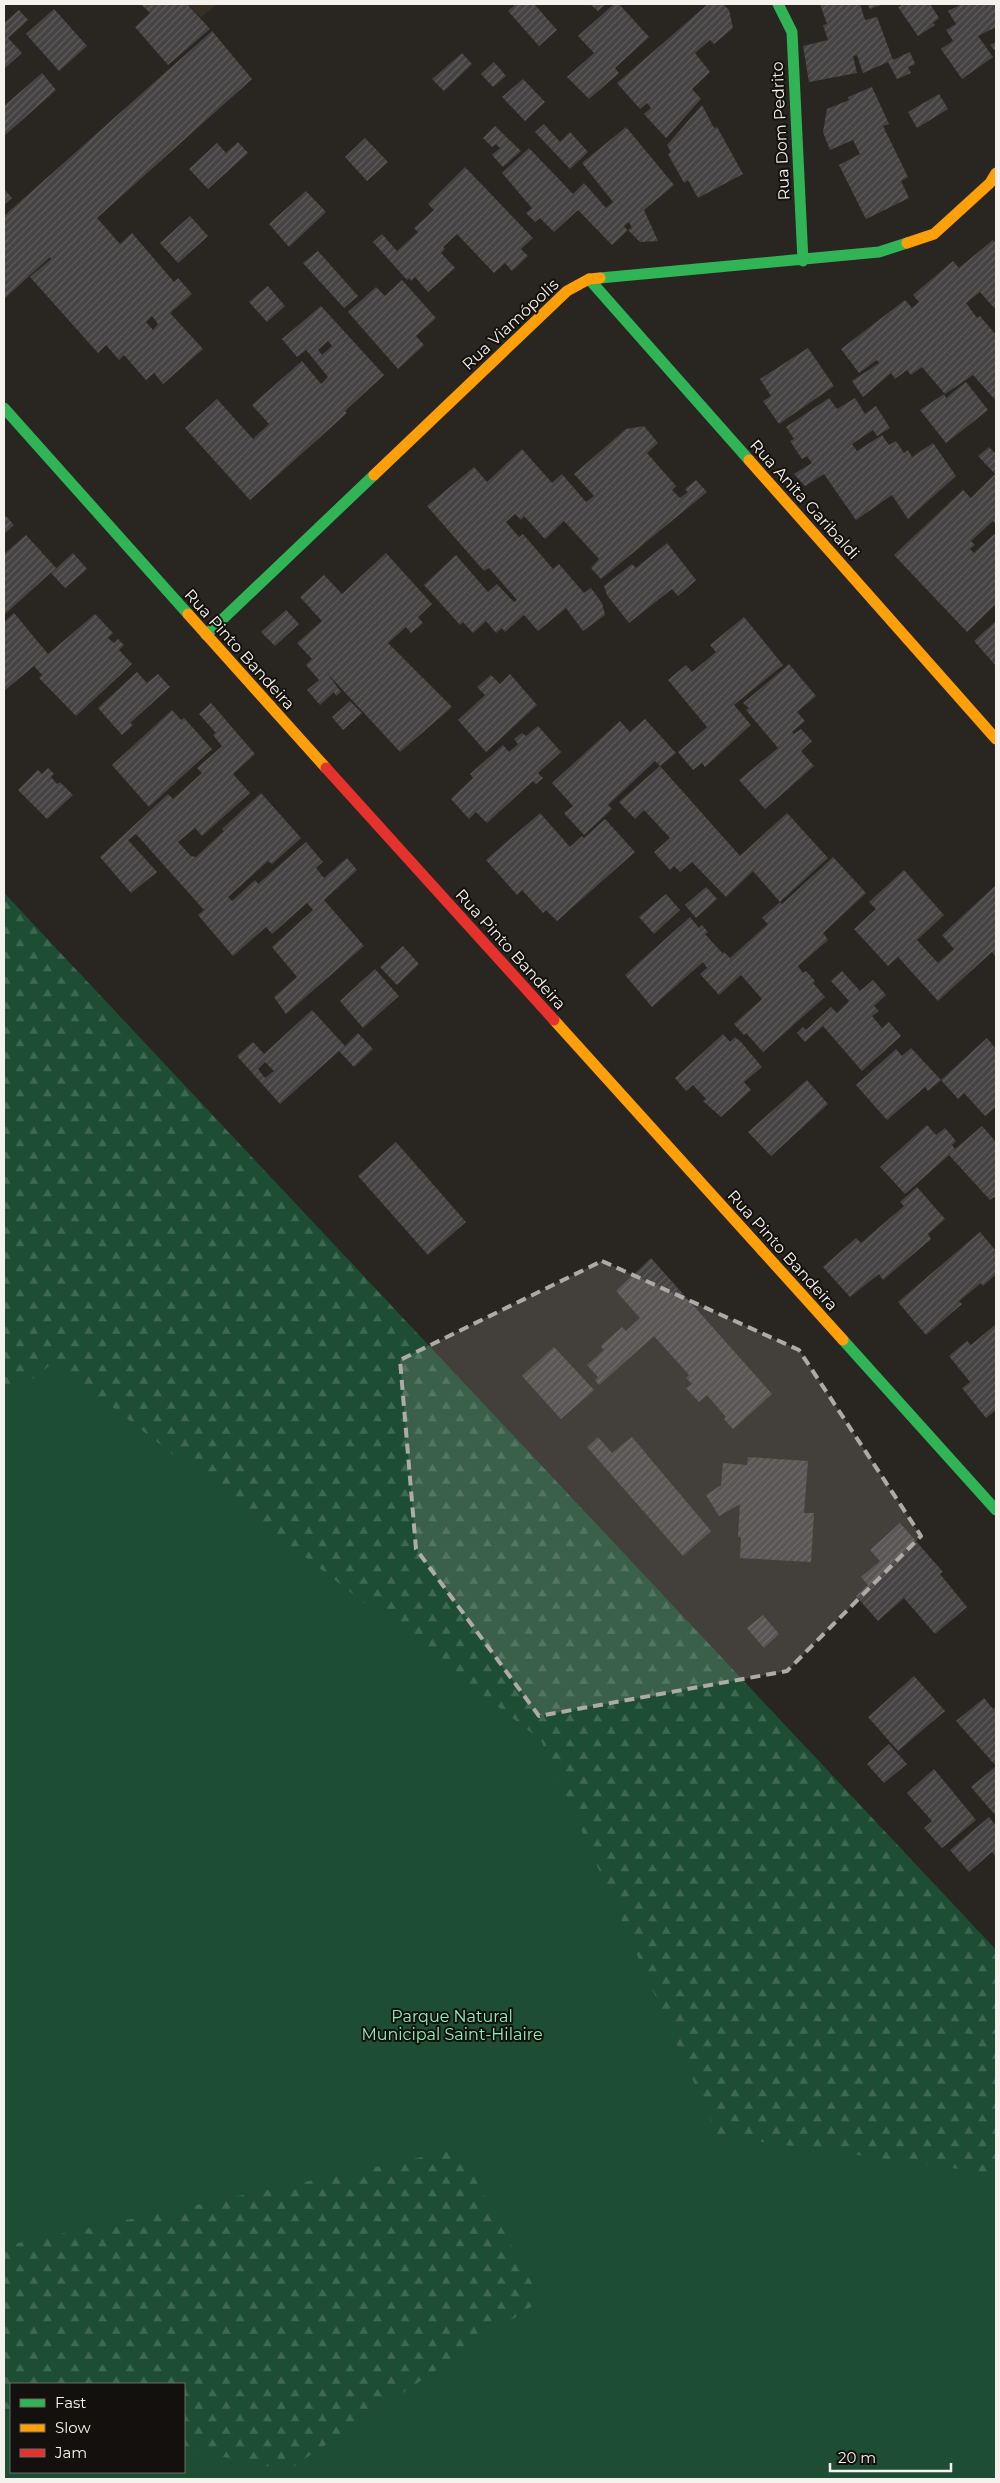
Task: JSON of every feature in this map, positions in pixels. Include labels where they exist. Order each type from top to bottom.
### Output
[{"type":"street","name":"Rua Dom Pedrito","points":[[778,4],[792,32],[803,261]]},
{"type":"street","name":"Rua Viamópolis","points":[[206,635],[567,291],[589,279],[803,261],[879,252],[934,234],[990,183],[996,173]]},
{"type":"street","name":"Rua Anita Garibaldi","points":[[589,279],[996,739]]},
{"type":"street","name":"Rua Pinto Bandeira","points":[[4,408],[206,635],[996,1510]]},
{"type":"highlighted area","points":[[602,1261],[799,1350],[921,1536],[787,1671],[539,1716],[416,1549],[400,1360]]},
{"type":"shaded area","points":[[188,4],[218,4],[201,17]]},
{"type":"green space","name":"Parque Natural Municipal Saint-Hilaire","points":[[4,893],[996,1950],[996,2479],[4,2479]]},
{"type":"green space","points":[[4,893],[996,1950],[996,2174],[718,2136],[541,1740],[54,1362],[4,1401]]},
{"type":"green space","points":[[459,2149],[541,2300],[288,2470],[185,2449],[185,2383],[10,2383],[10,2415],[4,2413],[4,2246]]},
{"type":"building","points":[[141,4],[187,4],[210,29],[168,65],[135,27],[150,13]]},
{"type":"building","points":[[516,4],[534,4],[557,30],[539,46],[508,11]]},
{"type":"building","points":[[590,4],[606,4],[598,11]]},
{"type":"building","points":[[614,4],[619,4],[649,37],[615,68],[619,73],[589,99],[567,77],[594,53],[578,36]]},
{"type":"building","points":[[708,4],[723,4],[729,10],[733,28],[714,44],[710,40],[695,53],[710,72],[692,89],[701,99],[666,138],[644,114],[651,108],[647,103],[640,109],[617,83]]},
{"type":"building","points":[[820,4],[860,4],[865,20],[877,17],[893,60],[910,52],[915,64],[908,67],[911,73],[897,79],[888,62],[863,73],[857,55],[853,56],[857,73],[809,82],[803,46],[828,40],[823,25],[827,24]]},
{"type":"building","points":[[867,4],[883,4],[870,9]]},
{"type":"building","points":[[904,4],[930,4],[939,18],[933,23],[935,25],[918,36],[898,7]]},
{"type":"building","points":[[962,4],[996,4],[996,27],[978,36],[993,57],[962,79],[941,49],[953,41],[946,30],[956,24],[948,11]]},
{"type":"building","points":[[54,9],[87,46],[59,71],[26,34]]},
{"type":"building","points":[[19,10],[28,20],[8,38],[22,53],[4,69],[4,23]]},
{"type":"building","points":[[212,31],[252,79],[97,218],[120,244],[132,233],[174,282],[178,278],[192,294],[170,313],[203,349],[163,384],[154,373],[146,380],[124,355],[119,360],[106,345],[98,353],[30,277],[51,259],[50,257],[4,299],[4,216]],"holes":[[[152,316],[158,324],[153,330],[146,322]]]},
{"type":"building","points":[[996,42],[996,52],[990,45]]},
{"type":"building","points":[[462,53],[472,64],[444,91],[432,79]]},
{"type":"building","points":[[494,62],[506,76],[493,87],[481,74]]},
{"type":"building","points":[[42,73],[56,90],[4,136],[4,106]]},
{"type":"building","points":[[523,79],[545,102],[525,121],[502,97]]},
{"type":"building","points":[[872,87],[889,124],[883,126],[908,177],[901,181],[909,198],[866,219],[839,165],[860,154],[853,140],[830,150],[823,132],[827,109],[849,100],[848,97]]},
{"type":"building","points":[[939,94],[948,109],[917,128],[908,112]]},
{"type":"building","points":[[702,105],[714,128],[717,127],[743,174],[698,198],[688,180],[684,183],[668,154],[671,152],[667,145]]},
{"type":"building","points":[[544,124],[560,142],[570,132],[588,152],[570,169],[535,132]]},
{"type":"building","points":[[495,126],[521,151],[503,167],[492,155],[500,148],[496,144],[492,147],[483,138]]},
{"type":"building","points":[[626,127],[674,185],[644,210],[658,241],[640,242],[628,230],[612,245],[578,210],[554,232],[540,218],[535,222],[526,213],[532,208],[502,173],[529,148],[573,194],[584,183],[606,208],[613,202],[582,163]],"holes":[[[629,222],[632,228],[627,230],[624,226]]]},
{"type":"building","points":[[365,138],[388,162],[367,181],[345,157]]},
{"type":"building","points":[[238,142],[248,153],[208,189],[189,169],[217,143],[226,153]]},
{"type":"building","points":[[465,167],[533,238],[521,249],[528,256],[512,271],[505,263],[494,273],[457,234],[443,247],[445,249],[441,253],[455,268],[428,292],[415,277],[411,281],[410,278],[407,280],[373,242],[382,234],[397,251],[418,232],[414,228],[434,210],[428,204]]},
{"type":"building","points":[[4,189],[12,198],[4,205]]},
{"type":"building","points":[[306,191],[326,212],[289,247],[269,224]]},
{"type":"building","points":[[190,216],[208,236],[178,263],[160,243]]},
{"type":"building","points":[[993,240],[996,243],[996,310],[980,292],[966,303],[977,318],[980,316],[996,335],[996,401],[973,375],[945,394],[922,367],[911,375],[907,370],[895,379],[891,373],[863,397],[852,381],[879,363],[877,360],[859,373],[841,349],[905,300],[912,308],[919,302],[913,295],[953,261],[959,268]]},
{"type":"building","points":[[318,251],[358,296],[344,308],[303,263]]},
{"type":"building","points":[[402,280],[436,318],[416,336],[424,345],[398,369],[348,312],[376,287],[385,296]]},
{"type":"building","points":[[268,286],[285,306],[267,322],[249,302]]},
{"type":"building","points":[[321,306],[384,375],[345,411],[347,413],[250,500],[185,428],[217,399],[253,439],[269,424],[252,405],[302,361],[321,384],[328,377],[306,350],[297,357],[282,339]],"holes":[[[328,341],[332,346],[322,355],[318,350]]]},
{"type":"building","points":[[808,348],[834,386],[779,424],[763,401],[771,396],[760,379]]},
{"type":"building","points":[[966,382],[988,410],[946,443],[920,410],[944,394],[946,398]]},
{"type":"building","points":[[829,398],[837,409],[855,398],[865,414],[876,406],[890,428],[877,436],[873,430],[852,444],[857,451],[882,435],[889,445],[896,441],[904,453],[908,450],[912,457],[933,443],[956,476],[908,519],[892,495],[856,520],[824,474],[805,486],[794,474],[812,463],[807,456],[802,459],[790,441],[794,439],[786,427]]},
{"type":"building","points":[[644,426],[658,443],[647,453],[676,486],[672,490],[680,498],[688,492],[685,489],[696,480],[707,492],[601,579],[591,568],[599,559],[564,521],[545,539],[524,516],[521,520],[515,514],[506,522],[519,537],[523,534],[553,569],[559,564],[584,593],[591,588],[602,603],[605,615],[583,631],[566,608],[538,631],[524,615],[505,632],[502,628],[496,633],[486,621],[473,633],[463,622],[460,625],[424,585],[456,555],[488,592],[497,584],[514,602],[517,600],[489,568],[484,571],[427,506],[474,467],[487,482],[522,449],[552,483],[562,474],[586,502],[594,496],[574,474],[626,429]]},
{"type":"building","points":[[989,447],[996,454],[996,524],[993,521],[971,541],[975,545],[970,549],[974,553],[994,534],[996,536],[996,604],[967,632],[894,555],[963,490],[971,498],[995,474],[978,456]]},
{"type":"building","points":[[4,514],[14,525],[4,534]]},
{"type":"building","points":[[26,535],[56,568],[4,615],[4,554]]},
{"type":"building","points":[[667,543],[696,580],[678,596],[672,589],[629,623],[607,595],[604,586],[632,564],[636,568]]},
{"type":"building","points":[[73,553],[87,569],[65,588],[51,573]]},
{"type":"building","points":[[386,553],[432,604],[418,617],[423,623],[411,633],[406,627],[388,643],[452,707],[400,752],[327,673],[341,692],[336,696],[334,692],[320,705],[307,690],[319,680],[306,665],[312,659],[297,643],[322,621],[300,597],[324,575],[342,594]]},
{"type":"building","points":[[286,610],[299,624],[275,646],[261,632]]},
{"type":"building","points":[[14,613],[48,654],[95,614],[113,633],[108,638],[114,643],[118,639],[124,645],[119,650],[132,664],[76,716],[39,678],[42,675],[34,666],[4,691],[4,622]]},
{"type":"building","points":[[744,617],[783,665],[734,705],[751,725],[705,767],[702,763],[693,770],[678,752],[707,727],[668,680],[686,665],[692,672],[716,652],[710,645]]},
{"type":"building","points":[[996,621],[996,666],[974,641]]},
{"type":"building","points":[[789,664],[816,696],[797,712],[805,721],[792,732],[794,734],[801,729],[812,741],[801,751],[814,766],[765,809],[739,780],[778,748],[746,710],[749,708],[743,703]]},
{"type":"building","points":[[137,672],[147,683],[158,674],[170,687],[130,723],[133,725],[122,735],[98,708]]},
{"type":"building","points":[[510,674],[537,705],[486,752],[458,720],[485,695],[477,687],[491,675],[500,684]]},
{"type":"building","points":[[350,701],[362,713],[343,730],[332,717]]},
{"type":"building","points":[[211,703],[255,754],[233,774],[250,793],[202,836],[195,828],[178,842],[191,856],[196,857],[224,831],[222,829],[261,793],[301,838],[272,864],[268,861],[228,897],[232,901],[255,880],[258,884],[306,842],[323,862],[316,868],[324,878],[347,858],[357,870],[324,900],[364,946],[286,1014],[274,997],[297,977],[272,947],[313,910],[307,903],[272,934],[266,927],[233,956],[198,915],[204,910],[136,834],[128,840],[157,872],[131,893],[100,857],[168,794],[173,799],[202,773],[197,768],[222,746],[213,735],[216,733],[199,714]]},
{"type":"building","points":[[172,710],[181,720],[184,718],[212,749],[149,807],[112,765]]},
{"type":"building","points":[[645,719],[676,753],[660,766],[655,761],[608,805],[612,809],[584,835],[564,813],[573,806],[552,783],[620,721],[630,732]]},
{"type":"building","points":[[538,726],[561,752],[538,773],[543,778],[536,784],[533,781],[487,823],[476,812],[469,819],[451,799],[473,778],[470,774],[503,745],[509,752],[518,744],[514,739],[522,733],[526,736]]},
{"type":"building","points":[[660,766],[740,856],[787,813],[828,858],[780,902],[753,871],[726,897],[692,862],[680,872],[674,866],[670,870],[654,852],[670,838],[644,810],[635,819],[619,802]]},
{"type":"building","points":[[48,768],[54,774],[51,777],[57,784],[60,782],[73,795],[47,819],[18,790],[38,770],[42,774]]},
{"type":"building","points":[[540,813],[570,847],[582,836],[584,838],[605,819],[635,852],[557,921],[546,910],[543,913],[522,890],[517,895],[486,860]]},
{"type":"building","points":[[833,857],[866,893],[823,933],[828,940],[798,966],[803,973],[806,971],[815,981],[813,983],[825,997],[763,1052],[746,1033],[744,1035],[734,1024],[762,999],[741,975],[719,995],[700,974],[707,968],[703,962],[652,1007],[625,975],[690,917],[699,928],[702,925],[708,932],[705,934],[723,954],[724,952],[730,958],[768,924],[762,918],[780,902],[782,904]]},
{"type":"building","points":[[904,870],[944,915],[917,940],[938,963],[954,949],[942,935],[996,885],[996,957],[992,952],[938,1001],[898,957],[888,966],[854,929],[876,909],[869,902]]},
{"type":"building","points":[[706,887],[717,899],[696,918],[685,905]]},
{"type":"building","points":[[666,894],[680,910],[654,934],[639,917]]},
{"type":"building","points":[[403,946],[419,964],[397,985],[380,967]]},
{"type":"building","points":[[375,969],[399,996],[363,1028],[340,1001]]},
{"type":"building","points":[[842,971],[860,991],[873,980],[886,995],[874,1006],[879,1011],[872,1016],[882,1028],[889,1022],[901,1036],[862,1071],[823,1026],[805,1042],[797,1033],[803,1027],[806,1030],[831,1007],[837,1013],[849,1001],[831,981]]},
{"type":"building","points":[[312,1010],[345,1046],[358,1033],[373,1049],[354,1067],[339,1051],[280,1104],[237,1056],[253,1042],[264,1054]],"holes":[[[265,1062],[274,1071],[265,1078],[258,1069]]]},
{"type":"building","points":[[723,1034],[730,1042],[735,1037],[741,1042],[762,1067],[744,1082],[751,1090],[721,1117],[703,1101],[706,1099],[693,1085],[686,1091],[675,1078]]},
{"type":"building","points":[[987,1038],[996,1049],[996,1107],[985,1116],[964,1093],[958,1099],[941,1080]]},
{"type":"building","points":[[911,1048],[941,1080],[928,1091],[925,1087],[887,1120],[856,1085],[896,1049],[902,1056]]},
{"type":"building","points":[[807,1080],[828,1104],[771,1156],[748,1132]]},
{"type":"building","points":[[927,1125],[936,1135],[945,1128],[956,1141],[952,1145],[955,1149],[982,1126],[996,1142],[996,1200],[994,1197],[990,1200],[949,1155],[905,1194],[880,1167]]},
{"type":"building","points":[[396,1142],[466,1222],[428,1255],[358,1176]]},
{"type":"building","points":[[917,1187],[945,1219],[928,1234],[931,1239],[883,1280],[879,1274],[850,1297],[823,1267],[856,1238],[861,1243],[904,1206],[900,1202]]},
{"type":"building","points":[[980,1232],[996,1251],[996,1274],[983,1286],[981,1283],[959,1301],[962,1304],[926,1335],[898,1302]]},
{"type":"building","points":[[651,1258],[772,1394],[733,1429],[724,1419],[726,1417],[707,1395],[699,1402],[686,1388],[692,1384],[686,1378],[689,1375],[654,1336],[599,1385],[595,1380],[598,1377],[587,1365],[604,1350],[601,1346],[622,1327],[626,1331],[640,1318],[616,1291]]},
{"type":"building","points":[[996,1324],[996,1410],[986,1418],[962,1388],[970,1382],[949,1356],[967,1341],[971,1345]]},
{"type":"building","points":[[554,1347],[594,1390],[561,1419],[522,1376]]},
{"type":"building","points":[[598,1437],[612,1453],[632,1437],[711,1531],[683,1556],[587,1447]]},
{"type":"building","points":[[748,1457],[808,1461],[804,1513],[814,1513],[811,1562],[740,1558],[741,1537],[738,1537],[740,1504],[719,1516],[706,1495],[721,1485],[723,1463],[747,1465]]},
{"type":"building","points":[[900,1523],[943,1572],[940,1574],[967,1607],[935,1634],[904,1598],[878,1621],[856,1596],[868,1585],[861,1577],[880,1561],[870,1550]]},
{"type":"building","points":[[763,1615],[779,1634],[764,1648],[747,1628]]},
{"type":"building","points":[[914,1676],[945,1711],[898,1751],[868,1717]]},
{"type":"building","points":[[984,1698],[993,1709],[996,1706],[996,1766],[956,1721]]},
{"type":"building","points":[[889,1744],[907,1764],[884,1783],[867,1764]]},
{"type":"building","points":[[996,1766],[996,1816],[971,1787]]},
{"type":"building","points":[[934,1769],[976,1820],[942,1848],[924,1828],[932,1821],[907,1793]]},
{"type":"building","points":[[989,1817],[996,1826],[996,1857],[992,1852],[969,1872],[950,1850]]},
{"type":"traffic: fast","points":[[778,4],[792,32],[803,261]]},
{"type":"traffic: fast","points":[[600,278],[879,252],[907,243]]},
{"type":"traffic: fast","points":[[589,279],[749,460]]},
{"type":"traffic: fast","points":[[4,408],[188,614]]},
{"type":"traffic: fast","points":[[206,635],[374,475]]},
{"type":"traffic: fast","points":[[843,1340],[996,1510]]},
{"type":"traffic: slow","points":[[907,243],[934,234],[990,183],[996,173]]},
{"type":"traffic: slow","points":[[374,475],[567,291],[589,279],[600,278]]},
{"type":"traffic: slow","points":[[749,460],[996,739]]},
{"type":"traffic: slow","points":[[188,614],[326,768]]},
{"type":"traffic: slow","points":[[554,1020],[843,1340]]},
{"type":"traffic: jam","points":[[326,768],[554,1020]]}]
